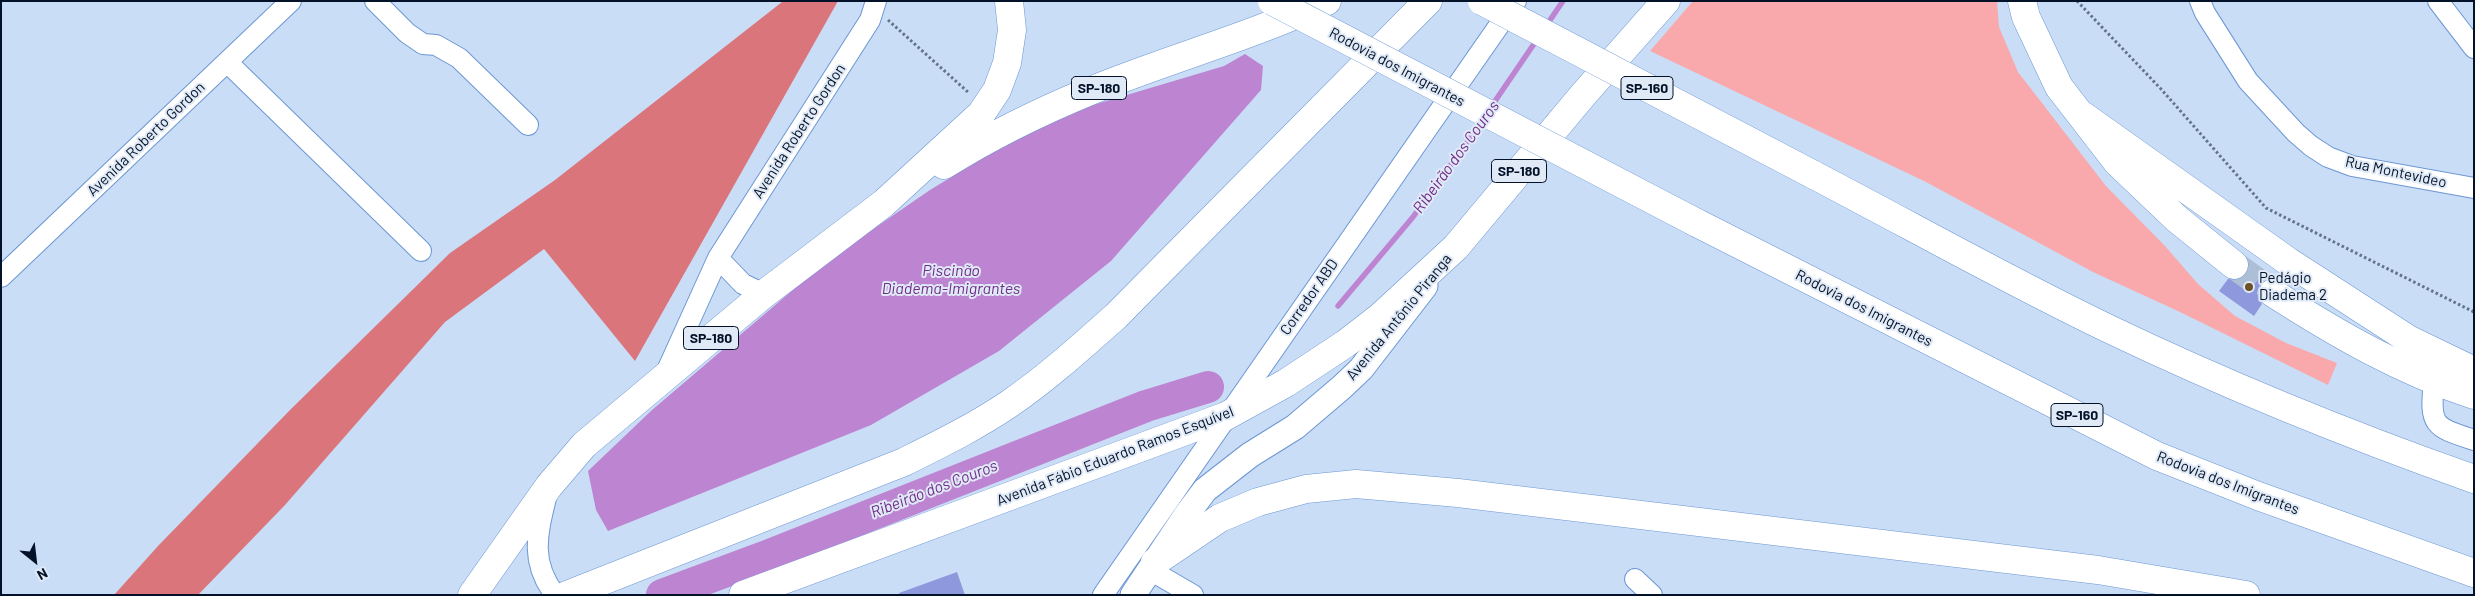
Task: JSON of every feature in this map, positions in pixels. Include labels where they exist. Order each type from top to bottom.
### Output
[{"type":"highway","points":[[884,203],[981,114],[997,90],[1007,63],[1012,30],[1009,1]]},
{"type":"highway","name":"Rodovia dos Imigrantes","points":[[1272,1],[1695,222],[2157,456],[2258,496],[2474,573]]},
{"type":"highway","name":"SP-180","points":[[548,486],[584,445],[764,294],[884,203],[962,154],[1037,115],[1091,91],[1251,33],[1327,1]]},
{"type":"highway","points":[[567,595],[904,462],[957,436],[1009,404],[1064,362],[1116,316],[1428,1]]},
{"type":"highway","name":"SP-160","points":[[1482,1],[2106,327],[2226,382],[2418,459],[2474,479]]},
{"type":"highway","name":"Avenida Fábio Eduardo Ramos Esquível","points":[[743,595],[1226,416],[1286,383],[1345,344],[1380,317],[1456,247],[1583,95],[1666,1]]},
{"type":"highway","points":[[2022,1],[2034,34],[2059,87],[2118,162],[2149,194],[2234,265]]},
{"type":"highway","points":[[2082,115],[2297,267],[2408,339],[2474,371]]},
{"type":"highway","points":[[2273,293],[2345,338],[2434,382],[2474,395]]},
{"type":"highway","points":[[1152,566],[1220,518],[1258,502],[1306,489],[1356,484],[1458,492],[2098,570],[2246,595]]},
{"type":"highway","points":[[472,595],[548,486]]},
{"type":"main road","name":"Avenida Antônio Piranga","points":[[1133,595],[1205,490],[1250,455],[1295,427],[1361,369],[1456,247]]},
{"type":"street","name":"Avenida Roberto Gordon","points":[[1,277],[291,1]]},
{"type":"street","points":[[375,1],[406,33],[423,44],[436,45],[459,58],[528,125]]},
{"type":"street","name":"Corredor ABD","points":[[1103,595],[1516,1]]},
{"type":"street","name":"Rua Montevideo","points":[[2200,1],[2205,13],[2248,80],[2296,134],[2328,157],[2352,166],[2474,188]]},
{"type":"street","points":[[2439,3],[2474,23]]},
{"type":"street","points":[[2439,3],[2474,48]]},
{"type":"street","name":"Avenida Roberto Gordon","points":[[664,376],[718,258],[870,20],[880,9]]},
{"type":"street","points":[[227,62],[421,252]]},
{"type":"street","points":[[718,258],[743,284],[764,294]]},
{"type":"street","points":[[2434,382],[2431,407],[2436,422],[2442,430],[2474,440]]},
{"type":"street","name":"SP-180","points":[[548,486],[536,536],[539,563],[548,585],[555,595]]},
{"type":"street","points":[[1152,566],[1193,595]]},
{"type":"street","points":[[1635,579],[1652,595]]},
{"type":"path","points":[[2077,1],[2161,88],[2266,208],[2474,312]]},
{"type":"path","points":[[880,9],[973,97]]},
{"type":"shaded area","points":[[838,1],[635,361],[544,249],[445,322],[285,505],[198,595],[114,595],[158,546],[290,410],[450,253],[555,180],[782,2]]},
{"type":"shaded area","points":[[1693,1],[1997,1],[1999,27],[2018,72],[2106,186],[2165,246],[2198,284],[2235,316],[2286,343],[2337,363],[2328,385],[2180,312],[2093,272],[1924,181],[1650,51]]},
{"type":"water","name":"Piscinão Diadema-Imigrantes","points":[[1245,54],[1263,66],[1261,90],[1111,261],[999,351],[871,425],[608,531],[596,510],[588,471],[652,410],[828,260],[930,190],[999,148],[1073,111],[1224,66]]},
{"type":"building","name":"Pedágio Diadema 2","points":[[2249,262],[2272,278],[2265,279],[2260,285],[2257,293],[2262,304],[2254,316],[2219,291],[2228,279],[2239,280],[2246,275]]},
{"type":"building","points":[[957,572],[965,595],[900,595],[899,593]]},
{"type":"waterway","name":"Ribeirão dos Couros","points":[[1546,26],[1563,1]]},
{"type":"waterway","name":"Ribeirão dos Couros","points":[[1491,107],[1538,38]]},
{"type":"waterway","name":"Ribeirão dos Couros","points":[[1338,306],[1413,217],[1484,119]]},
{"type":"waterway","name":"Ribeirão dos Couros","points":[[662,595],[767,556],[1146,406],[1208,387]]},
{"type":"tunnel","points":[[2234,265],[2273,293]]},
{"type":"place","name":"Pedágio Diadema 2","points":[[2249,287]]}]
